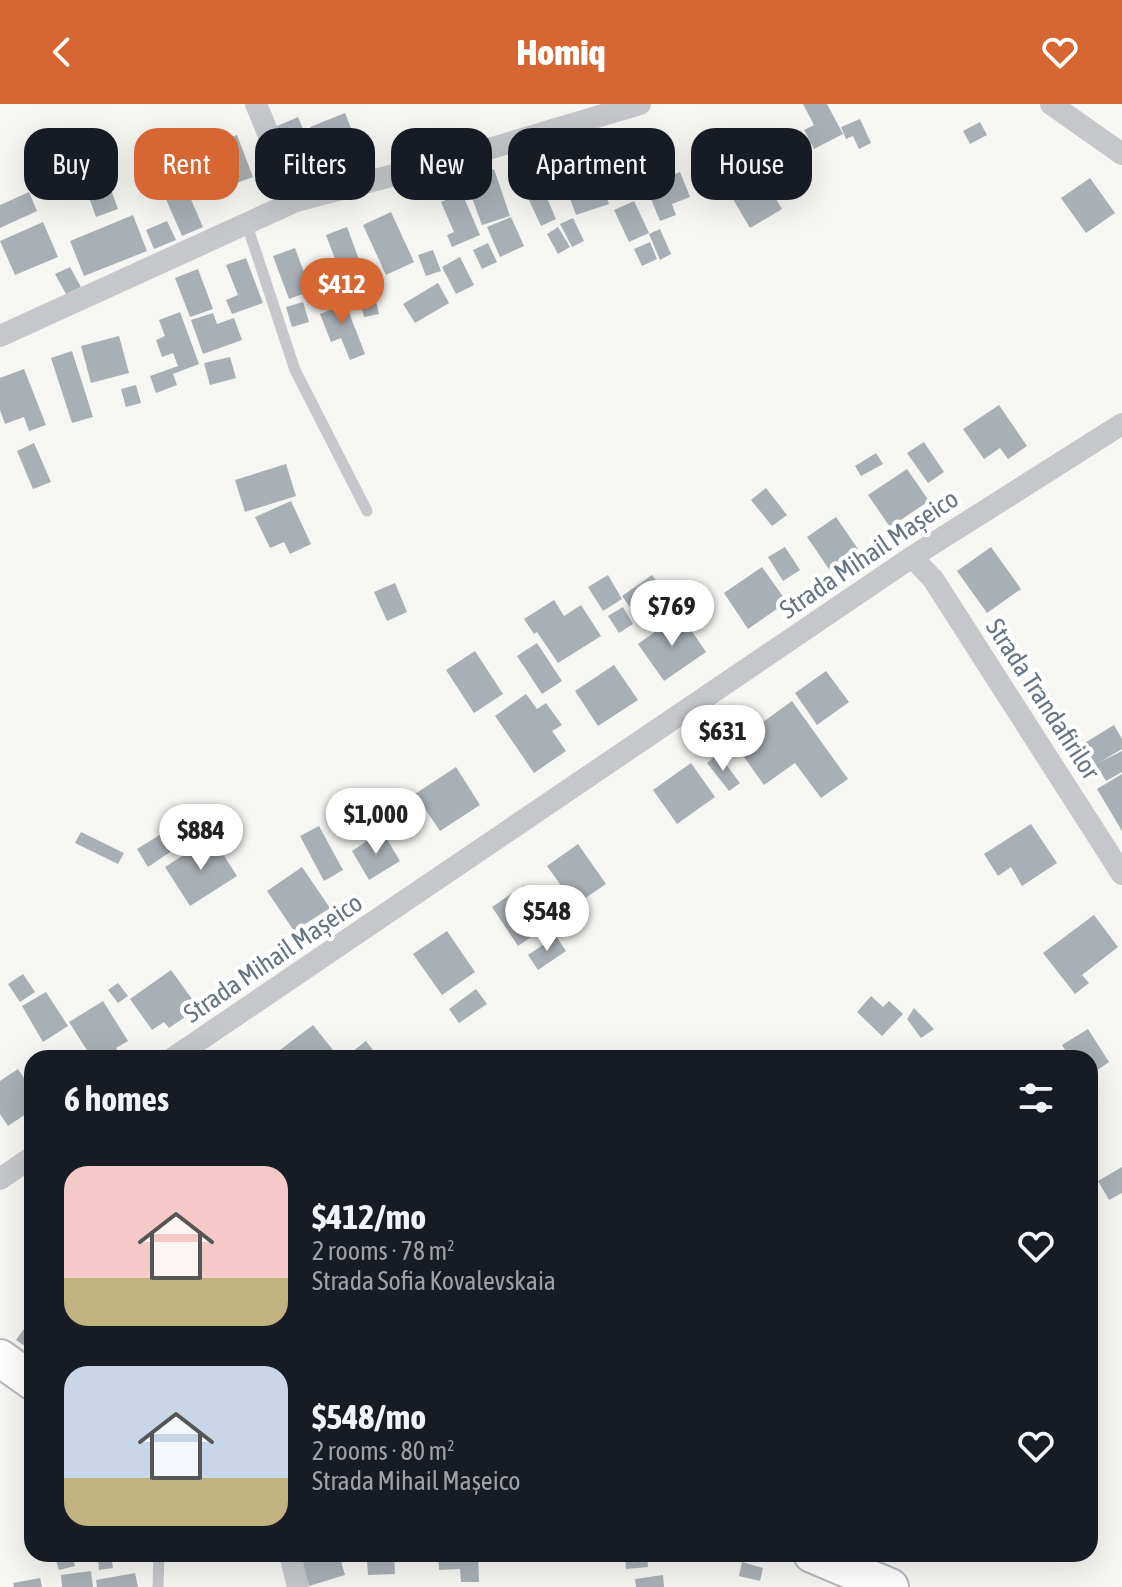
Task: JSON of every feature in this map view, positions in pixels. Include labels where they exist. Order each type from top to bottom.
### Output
[{"type":"main road","points":[[0,1358],[24,1375]]},
{"type":"main road","points":[[831,1562],[890,1587]]},
{"type":"street","points":[[256,104],[296,201]]},
{"type":"street","points":[[0,336],[246,221],[296,201],[455,159],[640,104]]},
{"type":"street","points":[[1051,104],[1122,154]]},
{"type":"street","name":"Strada Mihail Mașeico","points":[[185,1050],[912,557],[1122,424]]},
{"type":"street","name":"Strada Trandafirilor","points":[[912,557],[933,579],[1122,874]]},
{"type":"street","points":[[0,1179],[24,1162]]},
{"type":"street","points":[[292,1562],[298,1587]]},
{"type":"lane","points":[[246,221],[295,370],[367,511]]},
{"type":"lane","points":[[158,1587],[159,1562]]},
{"type":"building","points":[[803,104],[827,104],[843,134],[814,149],[812,128],[808,128],[814,125]]},
{"type":"building","points":[[345,113],[351,128],[310,128]]},
{"type":"building","points":[[298,117],[303,128],[275,128]]},
{"type":"building","points":[[860,119],[871,143],[859,149],[853,136],[846,139],[841,127]]},
{"type":"building","points":[[980,122],[987,135],[970,144],[963,131]]},
{"type":"building","points":[[239,140],[253,177],[239,182]]},
{"type":"building","points":[[492,170],[510,216],[482,225],[473,200],[492,200]]},
{"type":"building","points":[[680,172],[690,197],[672,204],[676,215],[660,221],[651,200],[675,200],[675,174]]},
{"type":"building","points":[[1090,178],[1115,213],[1086,233],[1061,198]]},
{"type":"building","points":[[24,194],[24,200],[32,200],[37,211],[0,228],[0,205]]},
{"type":"building","points":[[90,200],[115,200],[118,209],[96,217]]},
{"type":"building","points":[[166,200],[191,200],[203,227],[182,236]]},
{"type":"building","points":[[465,200],[480,235],[452,247],[447,235],[454,232],[441,202]]},
{"type":"building","points":[[529,200],[548,200],[556,219],[541,226]]},
{"type":"building","points":[[571,200],[608,200],[609,204],[576,215]]},
{"type":"building","points":[[733,200],[777,200],[782,209],[750,228]]},
{"type":"building","points":[[634,201],[649,233],[629,242],[614,210]]},
{"type":"building","points":[[391,212],[414,262],[386,275],[363,225]]},
{"type":"building","points":[[133,215],[147,251],[84,276],[70,241]]},
{"type":"building","points":[[511,217],[524,246],[500,257],[487,227]]},
{"type":"building","points":[[573,218],[584,241],[572,247],[560,224]]},
{"type":"building","points":[[167,221],[176,240],[154,249],[146,230]]},
{"type":"building","points":[[43,222],[58,257],[15,275],[0,241]]},
{"type":"building","points":[[347,227],[364,273],[330,285],[324,269],[337,264],[326,235]]},
{"type":"building","points":[[558,227],[570,247],[558,254],[547,234]]},
{"type":"building","points":[[660,229],[671,254],[660,260],[649,234]]},
{"type":"building","points":[[650,242],[657,259],[642,266],[634,249]]},
{"type":"building","points":[[488,243],[497,262],[482,269],[473,250]]},
{"type":"building","points":[[295,248],[311,291],[289,299],[273,256]]},
{"type":"building","points":[[433,250],[441,271],[426,276],[418,255]]},
{"type":"building","points":[[460,257],[474,285],[456,294],[442,267]]},
{"type":"building","points":[[246,258],[263,303],[232,314],[226,300],[238,295],[226,265]]},
{"type":"building","points":[[70,267],[81,287],[66,294],[55,274]]},
{"type":"building","points":[[198,269],[213,309],[190,317],[175,278]]},
{"type":"building","points":[[371,279],[379,314],[364,317],[356,283]]},
{"type":"building","points":[[438,283],[449,303],[415,323],[403,304]]},
{"type":"building","points":[[341,292],[365,354],[350,360],[341,338],[331,342],[320,314],[330,310],[326,297]]},
{"type":"building","points":[[303,302],[309,322],[292,327],[286,307]]},
{"type":"building","points":[[180,312],[199,364],[173,374],[177,385],[156,393],[150,376],[178,366],[173,353],[162,357],[156,340],[165,336],[159,320]]},
{"type":"building","points":[[213,313],[217,324],[234,318],[242,340],[203,354],[191,320]]},
{"type":"building","points":[[119,336],[129,373],[91,383],[81,346]]},
{"type":"building","points":[[72,351],[93,417],[72,423],[51,358]]},
{"type":"building","points":[[230,357],[236,378],[210,385],[204,363]]},
{"type":"building","points":[[24,369],[46,425],[29,431],[24,417],[5,424],[0,410],[0,378]]},
{"type":"building","points":[[136,385],[141,403],[126,407],[121,389]]},
{"type":"building","points":[[999,405],[1027,446],[1008,459],[1000,448],[984,459],[963,429]]},
{"type":"building","points":[[924,442],[944,472],[928,483],[907,453]]},
{"type":"building","points":[[34,443],[51,482],[33,489],[17,451]]},
{"type":"building","points":[[876,453],[883,464],[861,476],[855,466]]},
{"type":"building","points":[[286,464],[296,496],[245,512],[235,480]]},
{"type":"building","points":[[907,469],[929,501],[890,527],[868,495]]},
{"type":"building","points":[[766,488],[787,515],[772,526],[751,500]]},
{"type":"building","points":[[291,501],[311,544],[290,554],[284,542],[270,548],[255,517]]},
{"type":"building","points":[[836,517],[858,549],[829,569],[807,537]]},
{"type":"building","points":[[785,547],[800,570],[783,581],[768,557]]},
{"type":"building","points":[[991,547],[1021,589],[987,613],[957,571]]},
{"type":"building","points":[[762,567],[787,602],[748,629],[724,593]]},
{"type":"building","points":[[608,575],[622,599],[603,611],[588,587]]},
{"type":"building","points":[[652,575],[666,594],[636,615],[622,596]]},
{"type":"building","points":[[395,583],[407,612],[387,621],[374,592]]},
{"type":"building","points":[[554,600],[564,616],[581,605],[601,636],[558,663],[524,619]]},
{"type":"building","points":[[623,607],[633,624],[619,633],[608,616]]},
{"type":"building","points":[[680,614],[706,652],[664,681],[638,644]]},
{"type":"building","points":[[537,643],[562,681],[542,694],[517,656]]},
{"type":"building","points":[[475,651],[503,694],[474,713],[446,670]]},
{"type":"building","points":[[614,665],[638,700],[598,726],[575,691]]},
{"type":"building","points":[[826,671],[849,702],[817,725],[795,693]]},
{"type":"building","points":[[526,694],[537,709],[546,703],[562,725],[552,731],[566,751],[534,773],[495,716]]},
{"type":"building","points":[[792,701],[848,779],[821,798],[795,763],[764,785],[734,743]]},
{"type":"building","points":[[1114,725],[1122,739],[1122,749],[1100,762],[1122,751],[1122,772],[1106,781],[1083,744]]},
{"type":"building","points":[[718,754],[740,783],[729,791],[707,763]]},
{"type":"building","points":[[691,763],[715,797],[677,824],[653,790]]},
{"type":"building","points":[[456,767],[480,805],[440,831],[415,794]]},
{"type":"building","points":[[1122,774],[1122,831],[1097,789]]},
{"type":"building","points":[[200,810],[210,825],[148,867],[137,849]]},
{"type":"building","points":[[1031,824],[1057,863],[1022,886],[1011,867],[998,876],[984,854]]},
{"type":"building","points":[[319,826],[343,870],[324,881],[300,836]]},
{"type":"building","points":[[382,831],[400,861],[369,880],[352,851]]},
{"type":"building","points":[[81,832],[124,853],[118,864],[75,843]]},
{"type":"building","points":[[212,837],[237,876],[190,906],[165,867]]},
{"type":"building","points":[[578,844],[606,884],[575,905],[547,866]]},
{"type":"building","points":[[302,867],[330,908],[294,931],[267,891]]},
{"type":"building","points":[[524,885],[550,924],[518,946],[492,907]]},
{"type":"building","points":[[1094,915],[1118,947],[1082,975],[1089,983],[1075,994],[1043,953]]},
{"type":"building","points":[[447,931],[475,972],[442,995],[413,954]]},
{"type":"building","points":[[556,936],[566,951],[538,970],[528,955]]},
{"type":"building","points":[[171,970],[192,999],[182,1006],[185,1017],[169,1028],[164,1022],[152,1030],[130,999]]},
{"type":"building","points":[[23,974],[35,992],[20,1002],[8,984]]},
{"type":"building","points":[[118,983],[128,996],[118,1003],[108,990]]},
{"type":"building","points":[[476,989],[487,1004],[459,1023],[449,1009]]},
{"type":"building","points":[[46,992],[68,1026],[43,1042],[22,1006]]},
{"type":"building","points":[[871,996],[883,1007],[889,1001],[903,1014],[882,1036],[857,1012]]},
{"type":"building","points":[[103,1001],[128,1041],[117,1050],[87,1050],[69,1022]]},
{"type":"building","points":[[914,1008],[934,1029],[921,1038],[907,1019]]},
{"type":"building","points":[[313,1025],[333,1050],[280,1050]]},
{"type":"building","points":[[1088,1029],[1109,1062],[1098,1070],[1098,1050],[1065,1050],[1062,1045]]},
{"type":"building","points":[[366,1041],[373,1050],[354,1050]]},
{"type":"building","points":[[18,1069],[24,1078],[24,1115],[8,1126],[0,1114],[0,1081]]},
{"type":"building","points":[[1122,1167],[1122,1193],[1109,1200],[1098,1181]]},
{"type":"building","points":[[24,1329],[24,1346],[16,1340]]},
{"type":"building","points":[[57,1562],[74,1562],[75,1566],[59,1570]]},
{"type":"building","points":[[98,1562],[112,1562],[113,1568],[99,1570]]},
{"type":"building","points":[[302,1562],[341,1562],[345,1575],[309,1586]]},
{"type":"building","points":[[367,1562],[394,1562],[395,1574],[368,1575]]},
{"type":"building","points":[[438,1562],[478,1562],[479,1582],[461,1582],[460,1569],[439,1570]]},
{"type":"building","points":[[626,1562],[648,1562],[648,1567],[626,1569]]},
{"type":"building","points":[[742,1562],[763,1568],[760,1581],[739,1576]]},
{"type":"building","points":[[91,1571],[93,1587],[62,1587],[61,1575]]},
{"type":"building","points":[[135,1573],[138,1587],[97,1587],[96,1580]]},
{"type":"building","points":[[663,1575],[664,1587],[636,1587],[635,1579]]},
{"type":"building","points":[[40,1578],[42,1587],[14,1587],[13,1583]]}]
